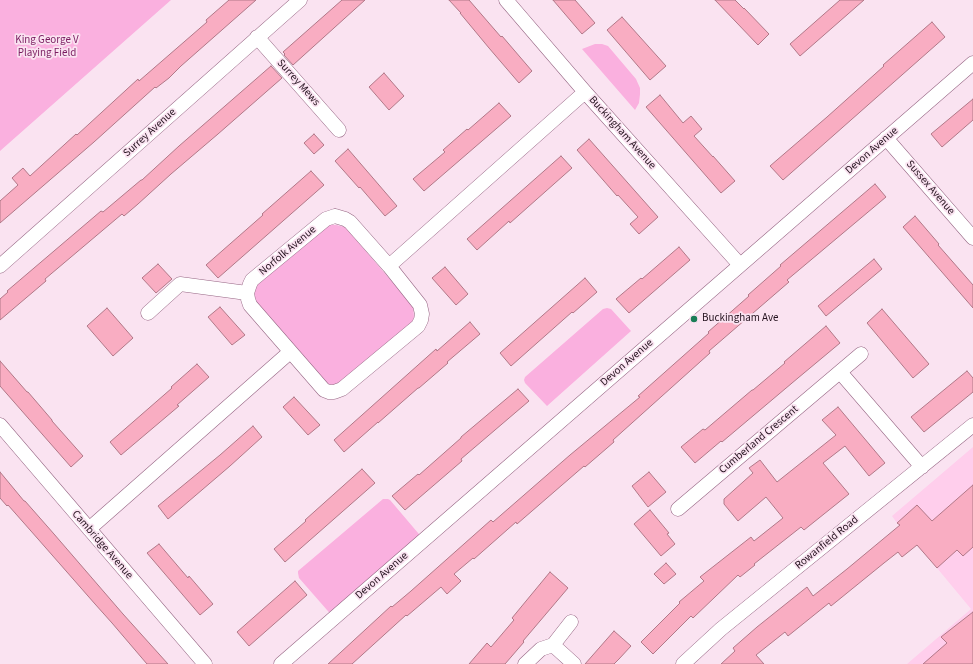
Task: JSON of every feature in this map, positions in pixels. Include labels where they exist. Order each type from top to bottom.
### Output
[{"type":"street","name":"Surrey Avenue","points":[[0,266],[300,0]]},
{"type":"street","name":"Buckingham Avenue","points":[[506,0],[585,92],[740,265]]},
{"type":"street","name":"Surrey Mews","points":[[257,37],[340,130]]},
{"type":"street","name":"Devon Avenue","points":[[281,664],[973,63]]},
{"type":"street","points":[[389,266],[585,92]]},
{"type":"street","name":"Sussex Avenue","points":[[886,138],[973,238]]},
{"type":"street","name":"Norfolk Avenue","points":[[331,217],[340,217],[350,222],[389,266],[420,305],[422,314],[418,326],[382,357],[342,389],[329,392],[324,390],[250,305],[247,293],[252,280],[326,219],[331,217]]},
{"type":"street","points":[[148,313],[180,284],[247,293]]},
{"type":"street","points":[[89,528],[290,352]]},
{"type":"street","name":"Cumberland Crescent","points":[[678,509],[861,354]]},
{"type":"street","points":[[840,372],[922,467]]},
{"type":"street","name":"Cambridge Avenue","points":[[0,425],[205,664]]},
{"type":"street","name":"Rowanfield Road","points":[[683,664],[722,629],[973,425]]},
{"type":"street","points":[[525,664],[541,649],[554,645],[571,622]]},
{"type":"street","points":[[554,645],[574,664]]},
{"type":"shaded area","points":[[973,447],[973,664],[907,664],[971,609],[892,516]]},
{"type":"green space","name":"King George V Playing Field","points":[[0,0],[171,0],[0,151]]},
{"type":"green space","points":[[595,44],[608,46],[636,79],[640,88],[640,94],[639,103],[635,110],[582,49]]},
{"type":"green space","points":[[326,225],[345,227],[413,306],[414,317],[411,325],[342,383],[335,385],[323,383],[254,304],[253,294],[257,285]]},
{"type":"green space","points":[[603,309],[611,309],[631,331],[547,406],[525,383],[525,377]]},
{"type":"green space","points":[[383,499],[390,500],[424,540],[334,618],[299,578],[298,571]]},
{"type":"building","points":[[229,0],[256,0],[169,78],[156,88],[155,87],[0,223],[0,201],[18,185],[12,178],[23,168],[30,176],[138,79],[139,81],[207,22],[206,20]]},
{"type":"building","points":[[342,0],[365,0],[293,65],[283,52]]},
{"type":"building","points":[[449,0],[469,0],[532,71],[519,83]]},
{"type":"building","points":[[553,0],[575,0],[595,23],[582,34]]},
{"type":"building","points":[[715,0],[735,0],[769,34],[758,45]]},
{"type":"building","points":[[840,0],[864,0],[800,56],[790,44]]},
{"type":"building","points":[[622,17],[666,66],[650,80],[607,30]]},
{"type":"building","points":[[932,22],[945,37],[783,180],[770,166],[827,117]]},
{"type":"building","points":[[271,66],[282,78],[138,204],[124,216],[122,214],[45,279],[46,281],[0,320],[0,299],[8,292],[7,291],[101,211],[103,212],[142,180]]},
{"type":"building","points":[[384,73],[404,96],[389,110],[369,87]]},
{"type":"building","points":[[660,95],[683,123],[691,116],[702,129],[694,136],[735,181],[721,193],[646,107]]},
{"type":"building","points":[[973,99],[973,120],[942,147],[931,134]]},
{"type":"building","points":[[499,103],[511,116],[424,191],[413,179],[445,152],[443,150]]},
{"type":"building","points":[[314,134],[324,145],[314,154],[304,143]]},
{"type":"building","points":[[589,139],[658,217],[639,234],[630,224],[638,217],[618,195],[617,196],[577,150]]},
{"type":"building","points":[[348,149],[397,206],[385,216],[335,161]]},
{"type":"building","points":[[561,156],[572,168],[477,250],[467,239]]},
{"type":"building","points":[[311,171],[324,185],[218,278],[206,265]]},
{"type":"building","points":[[875,184],[886,197],[787,280],[789,282],[709,351],[710,353],[613,440],[614,442],[517,524],[516,522],[474,559],[473,558],[454,574],[461,581],[447,594],[441,587],[407,616],[406,615],[352,664],[328,664],[391,606],[392,607],[411,591],[491,520],[493,522],[640,397],[638,396],[709,333],[708,332],[781,266],[780,265]]},
{"type":"building","points":[[915,216],[973,285],[973,308],[903,227]]},
{"type":"building","points":[[679,247],[690,260],[629,313],[616,299]]},
{"type":"building","points":[[874,259],[882,269],[826,316],[818,306]]},
{"type":"building","points":[[158,264],[172,279],[156,293],[142,278]]},
{"type":"building","points":[[445,267],[468,294],[456,305],[432,278]]},
{"type":"building","points":[[585,278],[597,292],[511,366],[500,353]]},
{"type":"building","points":[[220,307],[245,335],[232,345],[208,317]]},
{"type":"building","points":[[107,308],[133,338],[113,356],[87,326]]},
{"type":"building","points":[[882,309],[929,364],[913,378],[867,323]]},
{"type":"building","points":[[470,322],[480,334],[344,452],[334,440],[436,349],[437,351]]},
{"type":"building","points":[[826,326],[840,343],[695,463],[681,447],[703,429],[705,430],[753,390]]},
{"type":"building","points":[[0,361],[83,456],[71,467],[0,386]]},
{"type":"building","points":[[197,364],[209,377],[177,405],[179,406],[121,455],[110,442]]},
{"type":"building","points":[[967,371],[973,378],[973,392],[924,432],[911,417]]},
{"type":"building","points":[[518,389],[529,401],[461,459],[462,461],[405,510],[392,496],[418,474],[419,475]]},
{"type":"building","points":[[294,397],[320,425],[308,435],[283,407]]},
{"type":"building","points":[[838,407],[885,463],[869,476],[845,446],[823,463],[849,494],[804,530],[801,527],[740,577],[738,575],[693,618],[691,616],[653,654],[641,642],[680,603],[679,602],[704,581],[700,577],[751,537],[754,541],[783,518],[766,497],[738,521],[724,504],[724,499],[753,473],[749,468],[760,460],[777,482],[836,435],[822,420]]},
{"type":"building","points":[[253,426],[262,437],[168,519],[158,506]]},
{"type":"building","points":[[362,469],[375,483],[285,562],[274,549]]},
{"type":"building","points":[[0,472],[168,664],[147,664],[8,505],[7,506],[0,498]]},
{"type":"building","points":[[649,472],[666,492],[648,507],[632,486]]},
{"type":"building","points":[[973,485],[973,547],[963,556],[957,550],[937,568],[917,545],[902,557],[898,552],[831,606],[829,603],[788,636],[785,632],[756,655],[764,664],[721,664],[735,651],[733,648],[757,627],[807,587],[813,596],[900,525],[897,523],[917,505],[932,521]]},
{"type":"building","points":[[650,510],[669,533],[667,534],[675,544],[661,556],[634,524]]},
{"type":"building","points":[[159,544],[213,604],[200,615],[147,553]]},
{"type":"building","points":[[666,563],[676,574],[664,584],[654,574]]},
{"type":"building","points":[[550,572],[568,588],[505,664],[469,664],[487,643],[491,647],[514,620],[512,618]]},
{"type":"building","points":[[295,581],[307,595],[249,646],[237,632]]},
{"type":"building","points":[[973,612],[973,664],[923,664],[947,643],[941,637]]},
{"type":"building","points":[[614,631],[631,646],[614,664],[585,664]]},
{"type":"place","name":"Buckingham Ave","points":[[694,319]]}]
